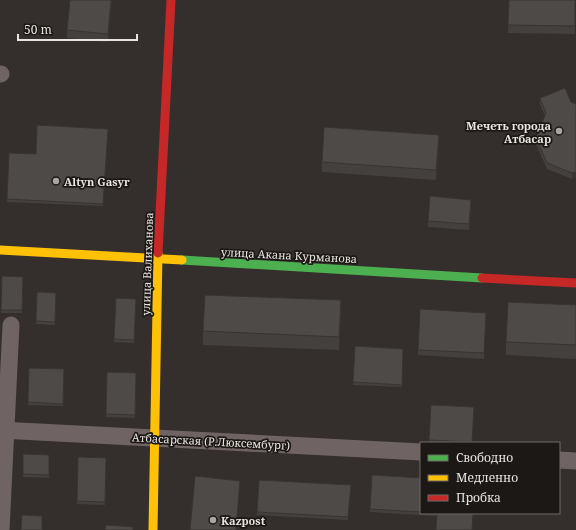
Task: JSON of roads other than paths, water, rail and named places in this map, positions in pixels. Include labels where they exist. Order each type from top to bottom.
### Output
[{"type":"main road","name":"улица Валиханова","points":[[153,530],[158,260],[171,0]]},
{"type":"main road","name":"улица Акана Курманова","points":[[0,250],[576,284]]},
{"type":"street","points":[[1,530],[3,430],[11,326]]},
{"type":"street","name":"Атбасарская (Р.Люксембург)","points":[[3,430],[420,452]]},
{"type":"street","points":[[560,460],[576,461]]},
{"type":"place","name":"Мечеть города Атбасар","points":[[559,131]]},
{"type":"place","name":"Altyn Gasyr","points":[[56,181]]},
{"type":"place","name":"Kazpost","points":[[213,520]]}]
